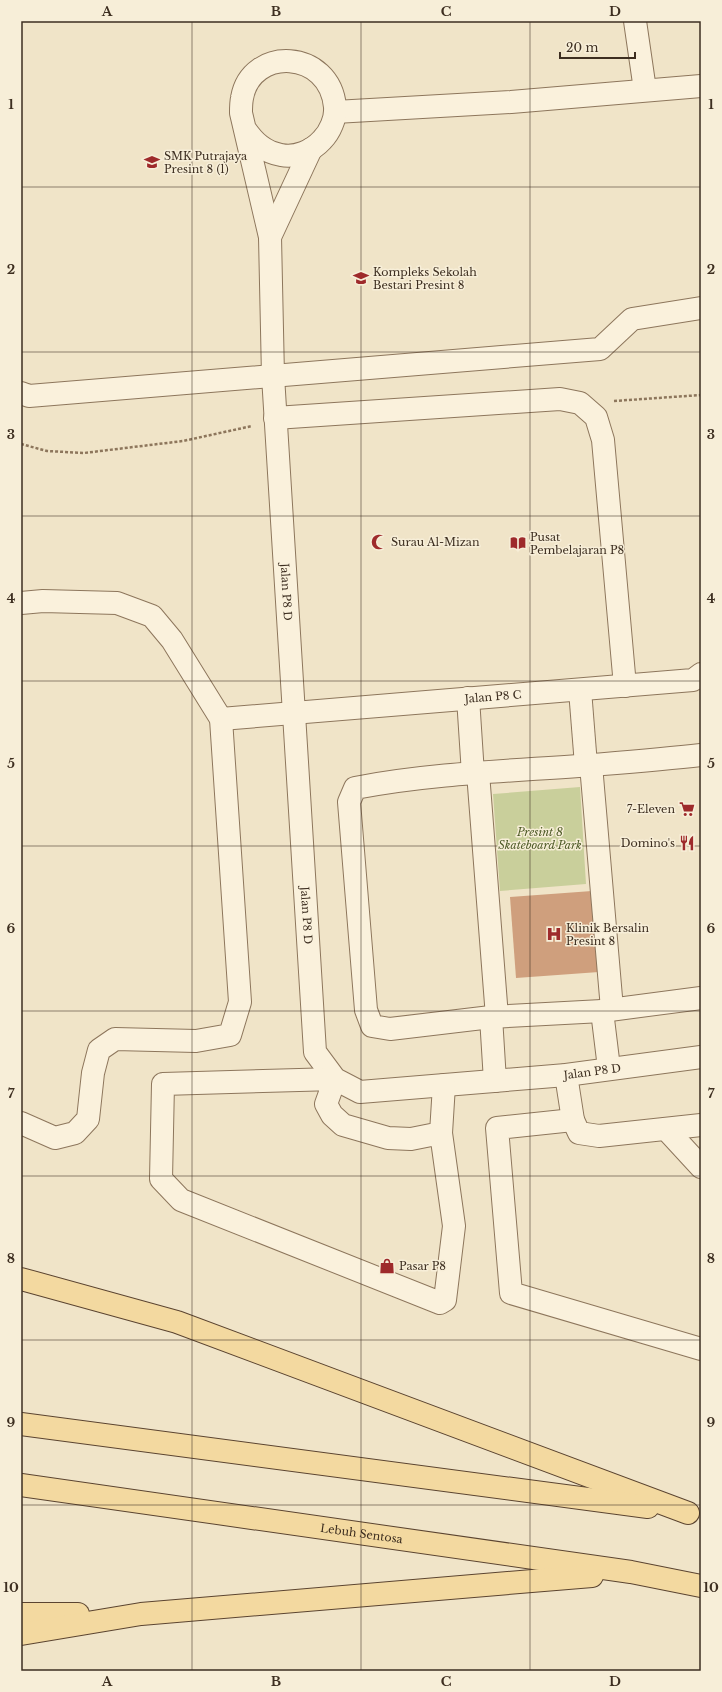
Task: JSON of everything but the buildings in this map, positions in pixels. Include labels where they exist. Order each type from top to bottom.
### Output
[{"type":"main road","points":[[21,1279],[177,1322],[694,1514]]},
{"type":"main road","points":[[21,1424],[694,1514]]},
{"type":"main road","name":"Lebuh Sentosa","points":[[21,1485],[631,1572],[701,1586]]},
{"type":"main road","points":[[21,1634],[142,1614],[631,1572]]},
{"type":"main road","points":[[21,1614],[142,1614]]},
{"type":"street","points":[[635,21],[645,90]]},
{"type":"street","points":[[245,129],[254,142],[267,151],[281,155],[297,155],[311,149],[323,140],[331,127],[335,112],[334,97],[327,82],[317,70],[303,63],[287,60],[272,63],[258,71],[248,83],[242,97],[241,113],[270,237]]},
{"type":"street","points":[[335,112],[511,102],[701,86]]},
{"type":"street","points":[[270,237],[311,149]]},
{"type":"street","name":"Jalan P8 D","points":[[270,237],[275,418],[315,1052],[335,1079],[360,1092],[566,1075],[609,1068],[701,1057]]},
{"type":"street","points":[[21,393],[29,396],[600,349],[632,319],[701,308]]},
{"type":"street","points":[[275,418],[560,399],[580,403],[596,417],[603,440],[625,686]]},
{"type":"street","points":[[21,603],[43,601],[117,603],[152,616],[172,640],[221,719],[240,1002],[230,1036],[196,1041],[115,1039],[99,1050],[93,1073],[88,1119],[75,1134],[55,1138],[21,1123]]},
{"type":"street","name":"Jalan P8 C","points":[[221,719],[698,680]]},
{"type":"street","points":[[580,690],[589,765],[607,1010],[609,1068]]},
{"type":"street","points":[[468,698],[476,773],[494,1017],[495,1082]]},
{"type":"street","points":[[701,755],[476,773],[374,784],[355,788],[349,802],[366,1010],[372,1026],[390,1029],[494,1017],[607,1010],[701,998]]},
{"type":"street","points":[[566,1075],[573,1120],[580,1133],[599,1136],[701,1125]]},
{"type":"street","points":[[441,1133],[411,1139],[388,1138],[344,1125],[332,1115],[326,1104],[335,1079],[163,1084],[161,1179],[181,1200],[440,1303],[445,1300],[454,1226],[441,1133],[444,1085]]},
{"type":"street","points":[[573,1120],[497,1128],[511,1293],[701,1349]]},
{"type":"street","points":[[666,1129],[701,1167]]},
{"type":"path","points":[[580,403],[701,395]]},
{"type":"path","points":[[21,444],[47,451],[84,452],[183,441],[243,429],[275,418]]},
{"type":"green space","name":"Presint 8 Skateboard Park","points":[[580,787],[586,884],[500,891],[493,794]]},
{"type":"place","name":"SMK Putrajaya Presint 8 (1)","points":[[152,162]]},
{"type":"place","name":"Kompleks Sekolah Bestari Presint 8","points":[[361,278]]},
{"type":"place","name":"Surau Al-Mizan","points":[[379,542]]},
{"type":"place","name":"Pusat Pembelajaran P8","points":[[518,543]]},
{"type":"place","name":"7-Eleven","points":[[687,809]]},
{"type":"place","name":"Domino's","points":[[687,843]]},
{"type":"place","name":"Klinik Bersalin Presint 8","points":[[554,934]]},
{"type":"place","name":"Pasar P8","points":[[387,1266]]}]
